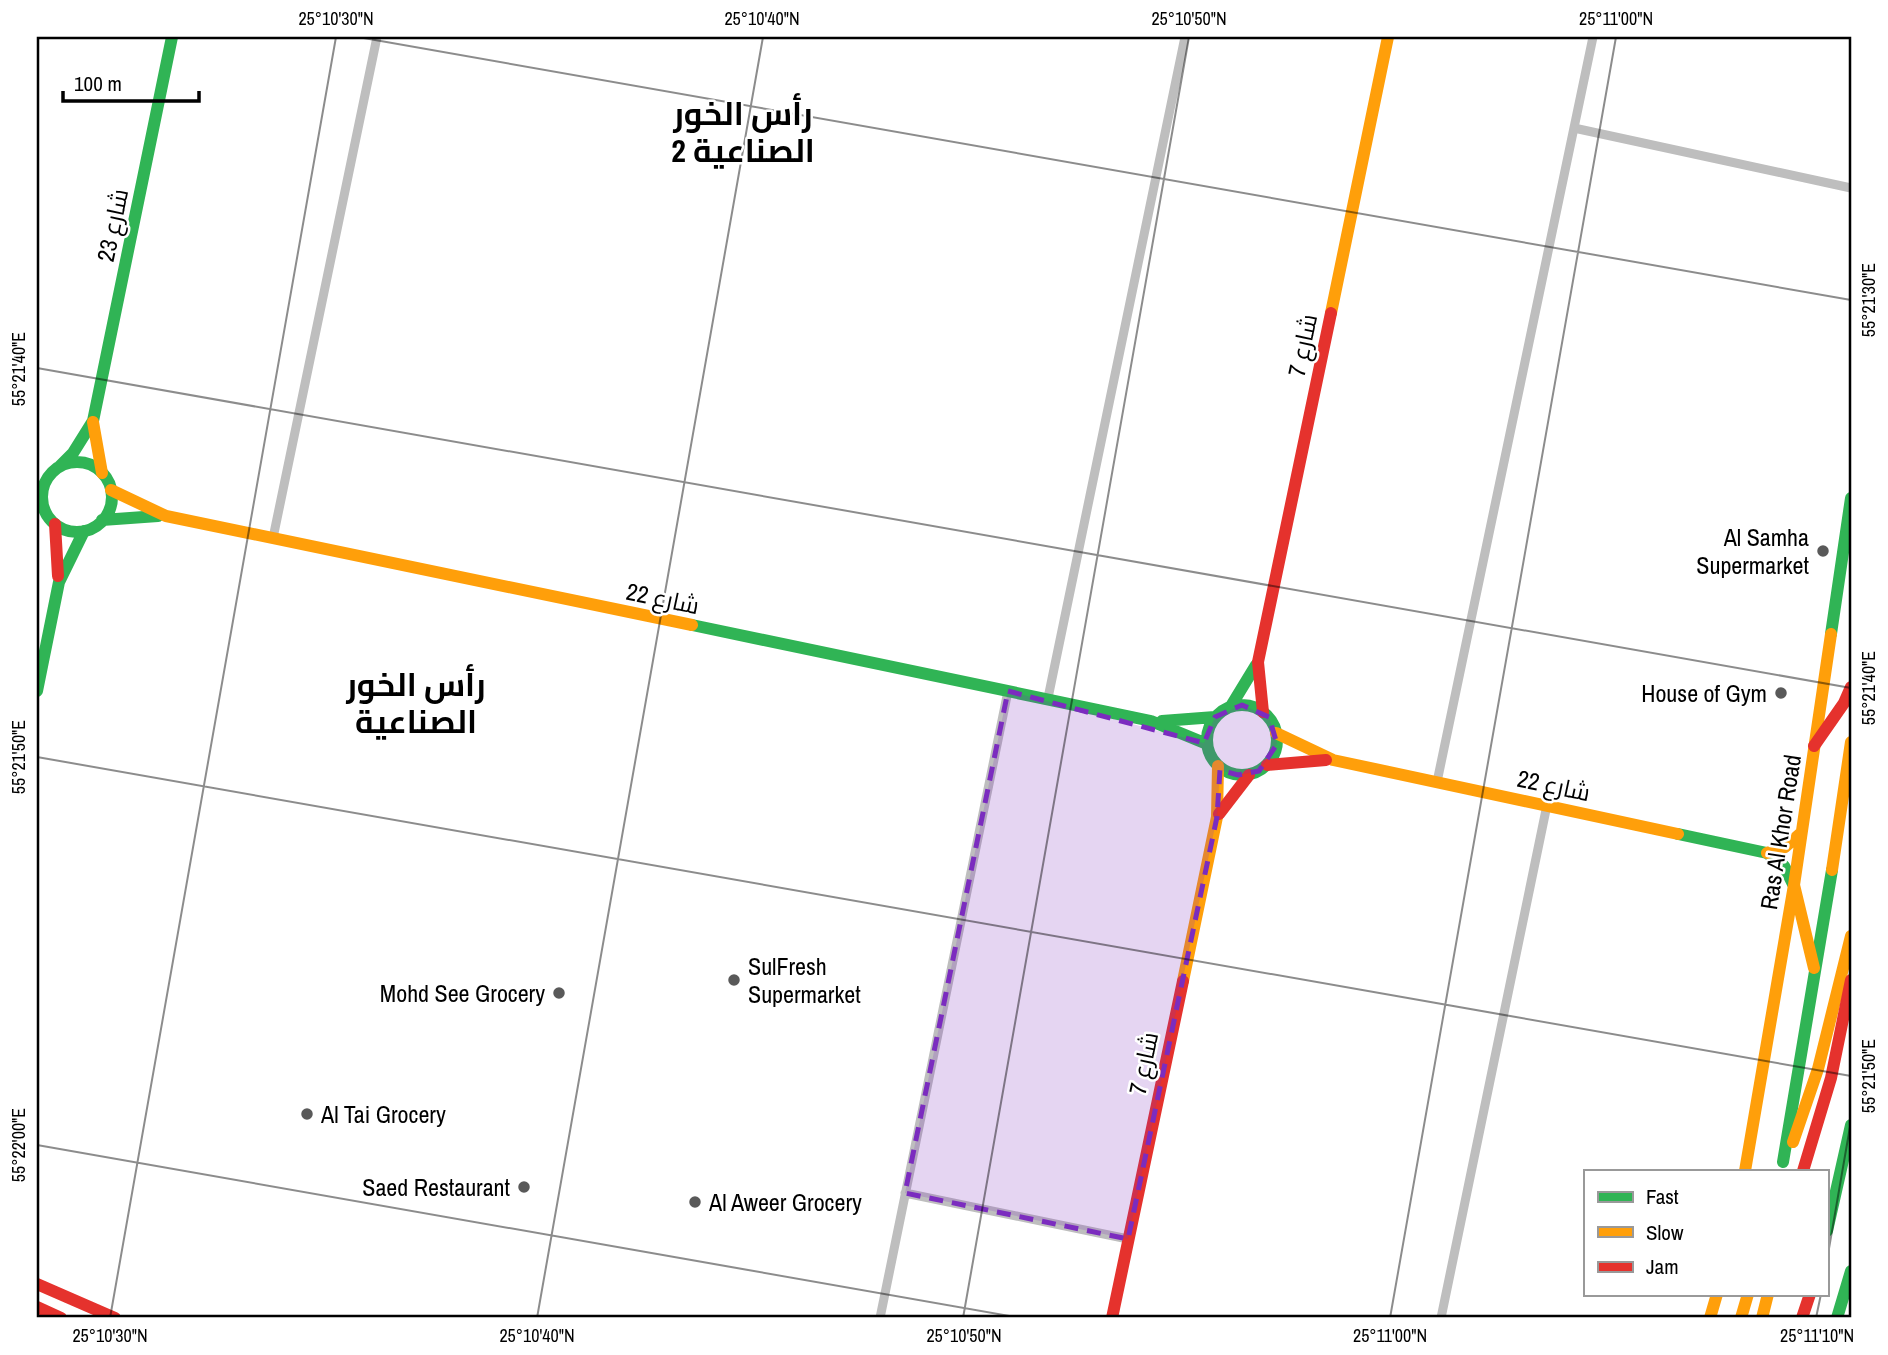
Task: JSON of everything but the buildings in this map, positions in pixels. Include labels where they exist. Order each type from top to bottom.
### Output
[{"type":"main road","name":"شارع 23","points":[[56,470],[78,445],[93,421],[172,37]]},
{"type":"main road","name":"شارع 7","points":[[1263,712],[1258,662],[1388,37]]},
{"type":"main road","name":"شارع 23","points":[[93,421],[102,473]]},
{"type":"main road","points":[[37,476],[74,462],[90,464],[102,473],[111,490],[111,501],[102,520],[84,531],[74,532],[55,524]]},
{"type":"main road","points":[[56,470],[42,492],[40,501],[55,524],[59,582]]},
{"type":"main road","name":"شارع 22","points":[[111,490],[166,516],[1048,698],[1151,721],[1207,744]]},
{"type":"main road","name":"Ras Al Khor Road","points":[[1745,1170],[1794,885],[1851,498]]},
{"type":"main road","name":"شارع 22","points":[[102,520],[166,516]]},
{"type":"main road","points":[[37,691],[59,582],[84,531]]},
{"type":"main road","name":"شارع 7","points":[[1231,706],[1258,662]]},
{"type":"main road","points":[[1814,746],[1844,703],[1851,687]]},
{"type":"main road","points":[[1242,705],[1263,712],[1276,733],[1277,744],[1267,765],[1249,775],[1217,817],[1218,766],[1207,744],[1210,725],[1215,717],[1231,706],[1242,705]]},
{"type":"main road","name":"شارع 22","points":[[1151,721],[1215,717]]},
{"type":"main road","name":"شارع 22","points":[[1276,733],[1333,760],[1767,853]]},
{"type":"main road","points":[[1782,1167],[1816,981],[1851,742]]},
{"type":"main road","name":"شارع 22","points":[[1267,765],[1333,760]]},
{"type":"main road","points":[[1218,766],[1238,775],[1249,775]]},
{"type":"main road","name":"شارع 7","points":[[1112,1318],[1217,817]]},
{"type":"main road","points":[[1767,853],[1785,847],[1802,833]]},
{"type":"main road","points":[[1767,853],[1784,866],[1794,885],[1816,981]]},
{"type":"main road","points":[[1782,1167],[1818,1069],[1851,936]]},
{"type":"main road","points":[[1803,1170],[1831,1078],[1851,980]]},
{"type":"main road","points":[[1828,1227],[1851,1125]]},
{"type":"main road","points":[[1837,1318],[1851,1271]]},
{"type":"main road","points":[[37,1284],[115,1318]]},
{"type":"main road","points":[[61,1294],[82,1291]]},
{"type":"main road","points":[[1710,1318],[1716,1296]]},
{"type":"main road","points":[[1741,1318],[1747,1296]]},
{"type":"main road","points":[[1762,1318],[1768,1296]]},
{"type":"main road","points":[[1802,1318],[1809,1296]]},
{"type":"main road","points":[[37,1307],[61,1318]]},
{"type":"street","points":[[272,538],[377,37]]},
{"type":"street","points":[[1048,698],[1185,37]]},
{"type":"street","points":[[1437,782],[1593,37]]},
{"type":"street","points":[[1574,128],[1851,188]]},
{"type":"street","points":[[880,1318],[1008,691]]},
{"type":"street","points":[[1441,1318],[1547,804]]},
{"type":"street","points":[[905,1193],[1128,1239]]},
{"type":"highlighted area","points":[[1008,691],[1204,743],[1215,717],[1242,705],[1269,717],[1277,744],[1259,771],[1238,775],[1220,770],[1217,817],[1128,1239],[905,1193]]},
{"type":"traffic: fast","points":[[60,466],[73,453],[93,421],[172,37]]},
{"type":"traffic: fast","points":[[77,462],[96,468],[106,478],[112,497],[106,516],[96,526],[77,532],[58,526],[48,516],[42,497],[48,478],[58,468],[77,462]]},
{"type":"traffic: fast","points":[[1831,634],[1851,498]]},
{"type":"traffic: fast","points":[[102,520],[158,516]]},
{"type":"traffic: fast","points":[[37,691],[59,582],[84,531]]},
{"type":"traffic: fast","points":[[692,625],[1151,721],[1207,744]]},
{"type":"traffic: fast","points":[[1231,706],[1256,665]]},
{"type":"traffic: fast","points":[[1242,705],[1267,715],[1277,740],[1267,765],[1242,775],[1217,765],[1207,740],[1217,715],[1242,705]]},
{"type":"traffic: fast","points":[[1162,721],[1215,717]]},
{"type":"traffic: fast","points":[[1678,834],[1767,853],[1784,866],[1793,884]]},
{"type":"traffic: fast","points":[[1783,1162],[1832,870]]},
{"type":"traffic: fast","points":[[1828,1227],[1851,1125]]},
{"type":"traffic: fast","points":[[1837,1318],[1851,1271]]},
{"type":"traffic: slow","points":[[1331,313],[1388,37]]},
{"type":"traffic: slow","points":[[93,422],[102,473]]},
{"type":"traffic: slow","points":[[111,490],[166,516],[692,625]]},
{"type":"traffic: slow","points":[[1745,1170],[1794,885],[1831,634]]},
{"type":"traffic: slow","points":[[1276,733],[1333,760],[1678,834]]},
{"type":"traffic: slow","points":[[1832,870],[1851,742]]},
{"type":"traffic: slow","points":[[1183,981],[1217,817],[1218,766]]},
{"type":"traffic: slow","points":[[1767,853],[1785,847],[1801,833]]},
{"type":"traffic: slow","points":[[1794,885],[1814,968]]},
{"type":"traffic: slow","points":[[1793,1142],[1818,1069],[1851,936]]},
{"type":"traffic: slow","points":[[1710,1318],[1716,1296]]},
{"type":"traffic: slow","points":[[1741,1318],[1747,1296]]},
{"type":"traffic: slow","points":[[1762,1318],[1768,1296]]},
{"type":"traffic: jam","points":[[1263,712],[1258,662],[1331,313]]},
{"type":"traffic: jam","points":[[55,524],[58,576]]},
{"type":"traffic: jam","points":[[1814,746],[1844,703],[1851,687]]},
{"type":"traffic: jam","points":[[1267,765],[1326,760]]},
{"type":"traffic: jam","points":[[1219,814],[1249,775]]},
{"type":"traffic: jam","points":[[1803,1170],[1831,1078],[1851,980]]},
{"type":"traffic: jam","points":[[1112,1318],[1183,981]]},
{"type":"traffic: jam","points":[[37,1284],[115,1318]]},
{"type":"traffic: jam","points":[[1802,1318],[1809,1296]]},
{"type":"traffic: jam","points":[[37,1307],[61,1318]]},
{"type":"place","name":"Al Samha Supermarket","points":[[1823,551]]},
{"type":"place","name":"House of Gym","points":[[1781,693]]},
{"type":"place","name":"SulFresh Supermarket","points":[[734,980]]},
{"type":"place","name":"Mohd See Grocery","points":[[559,993]]},
{"type":"place","name":"Al Tai Grocery","points":[[307,1114]]},
{"type":"place","name":"Saed Restaurant","points":[[524,1187]]},
{"type":"place","name":"Al Aweer Grocery","points":[[695,1202]]},
{"type":"district","name":"رأس الخور الصناعية 2","points":[[743,132]]},
{"type":"district","name":"رأس الخور الصناعية","points":[[416,702]]}]
